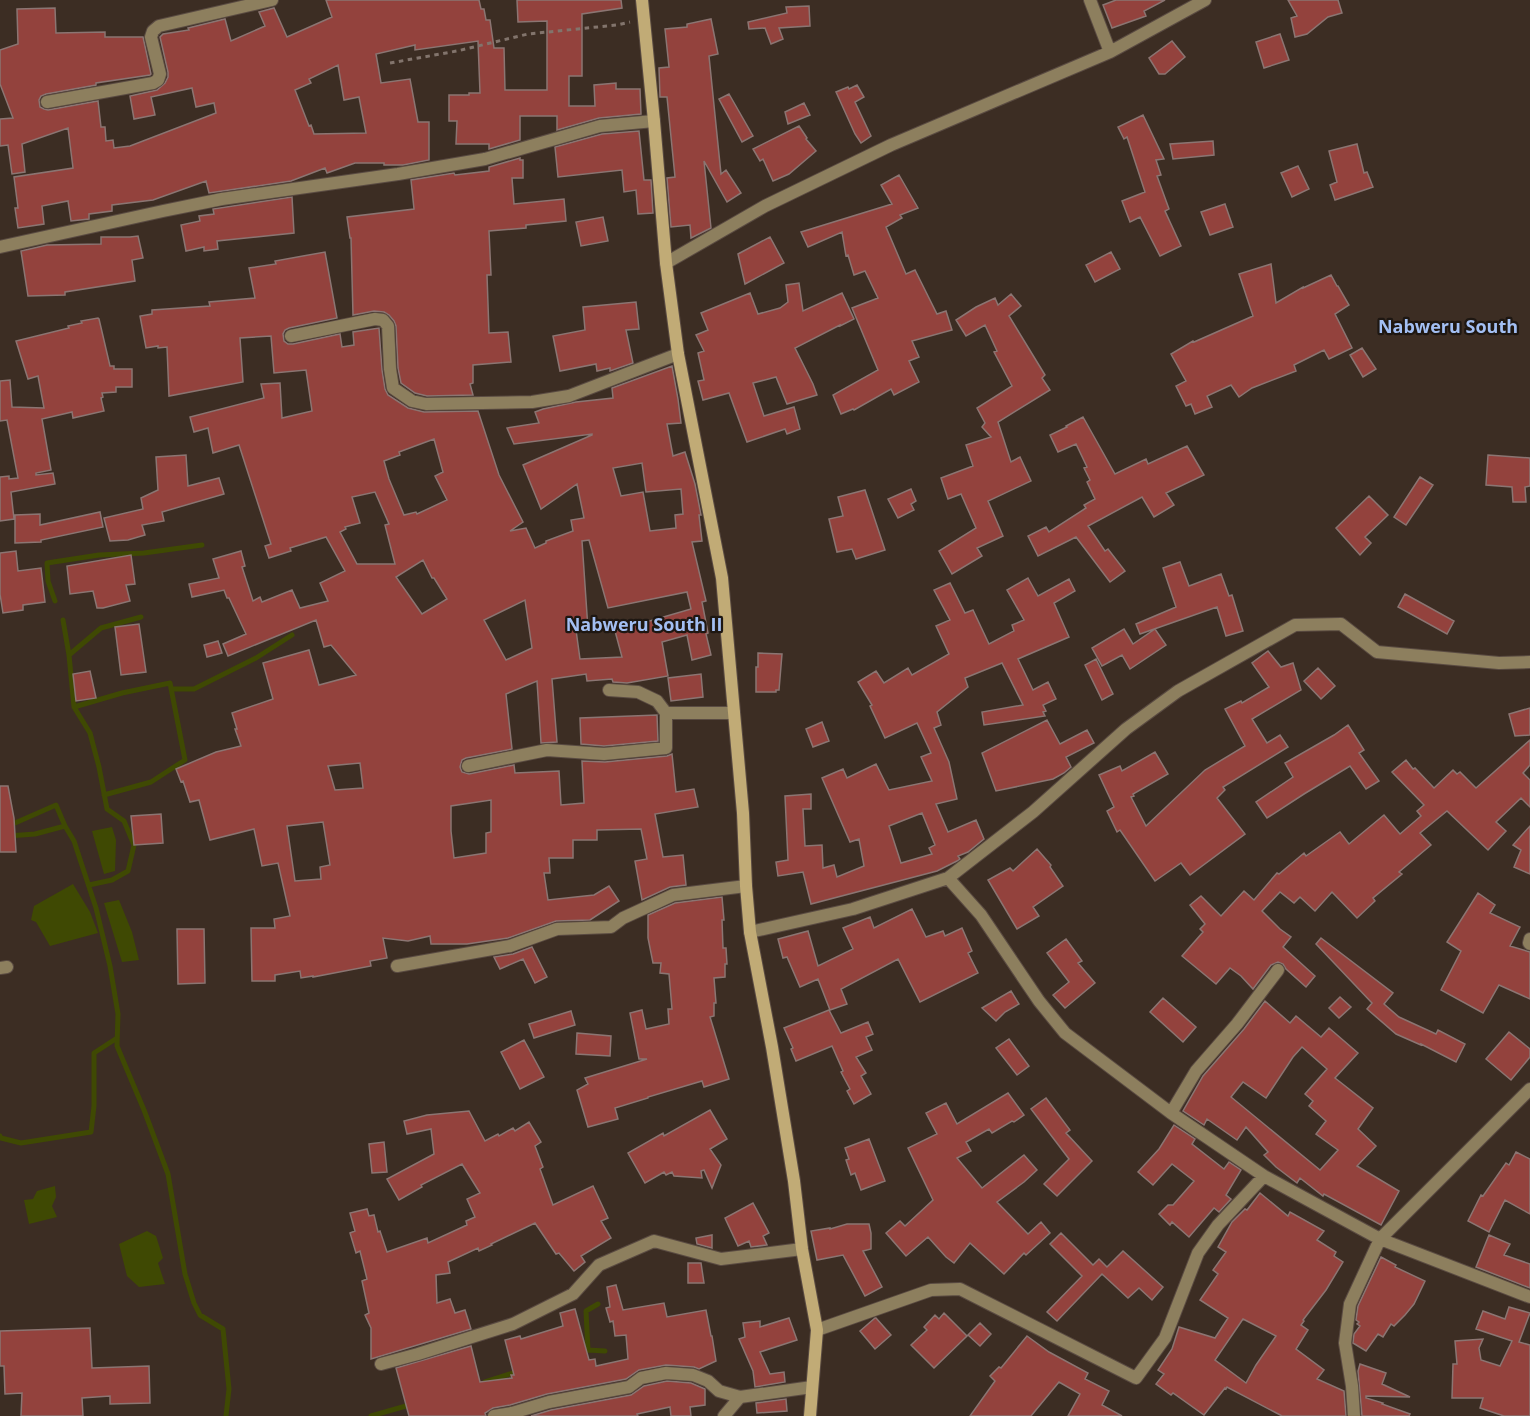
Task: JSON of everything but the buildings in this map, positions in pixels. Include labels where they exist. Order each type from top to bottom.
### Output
[{"type":"street","points":[[47,102],[153,83],[158,80],[160,74],[151,37],[153,31],[159,26],[272,0]]},
{"type":"street","points":[[642,0],[666,262],[678,354],[722,578],[743,813],[750,932],[772,1047],[802,1249],[817,1330],[810,1416]]},
{"type":"street","points":[[1090,0],[1110,52]]},
{"type":"street","points":[[666,262],[765,206],[891,146],[1110,52],[1205,0]]},
{"type":"street","points":[[0,247],[222,199],[485,159],[600,126],[654,121]]},
{"type":"street","points":[[291,336],[375,319],[383,320],[388,326],[393,388],[412,401],[426,404],[532,402],[569,396],[678,354]]},
{"type":"street","points":[[750,932],[853,909],[948,878],[1033,812],[1126,729],[1178,691],[1295,625],[1341,624],[1377,652],[1499,663],[1530,662]]},
{"type":"street","points":[[468,766],[547,750],[604,754],[666,748],[666,713],[657,701],[638,692],[609,690]]},
{"type":"street","points":[[666,713],[734,713]]},
{"type":"street","points":[[948,878],[981,915],[1038,1001],[1065,1033],[1171,1113],[1264,1176],[1380,1239],[1530,1297]]},
{"type":"street","points":[[397,966],[510,946],[557,929],[611,927],[623,918],[673,895],[746,886]]},
{"type":"street","points":[[1530,939],[1530,944]]},
{"type":"street","points":[[1171,1113],[1196,1071],[1237,1024],[1278,970]]},
{"type":"street","points":[[1354,1416],[1345,1343],[1350,1304],[1380,1239],[1530,1089]]},
{"type":"street","points":[[817,1330],[931,1290],[960,1288],[1137,1378],[1165,1338],[1198,1253],[1218,1225],[1264,1176]]},
{"type":"street","points":[[381,1364],[513,1324],[573,1294],[599,1265],[654,1241],[721,1259],[802,1249]]},
{"type":"street","points":[[494,1416],[512,1413],[549,1401],[629,1387],[641,1378],[666,1373],[693,1375],[708,1381],[718,1391],[740,1397],[812,1387]]},
{"type":"street","points":[[724,1416],[740,1397]]},
{"type":"path","points":[[390,63],[457,51],[528,34],[617,25],[643,19]]},
{"type":"shaded area","points":[[112,827],[116,840],[115,871],[104,874],[92,831]]},
{"type":"shaded area","points":[[73,884],[90,912],[98,933],[50,946],[36,922],[31,920],[34,906]]},
{"type":"shaded area","points":[[119,900],[132,932],[139,960],[122,962],[104,903]]},
{"type":"shaded area","points":[[55,1186],[56,1197],[52,1206],[57,1217],[29,1224],[24,1200],[33,1199],[37,1191]]},
{"type":"shaded area","points":[[147,1231],[156,1236],[163,1258],[158,1263],[165,1284],[139,1287],[127,1276],[119,1244]]},
{"type":"waterway","points":[[55,601],[48,581],[47,563],[99,555],[144,553],[202,545]]},
{"type":"waterway","points":[[69,655],[101,628],[141,617]]},
{"type":"waterway","points":[[63,620],[74,707],[90,733],[107,809],[124,821],[134,845],[128,871],[112,880],[89,885]]},
{"type":"waterway","points":[[172,689],[194,689],[256,658],[292,635]]},
{"type":"waterway","points":[[74,707],[122,693],[170,683],[185,760],[151,782],[104,795]]},
{"type":"waterway","points":[[8,824],[56,805],[65,826]]},
{"type":"waterway","points":[[8,836],[35,834],[65,826],[74,841],[96,908],[110,966],[118,1014],[117,1046],[168,1174],[185,1274],[200,1315],[223,1329],[229,1389],[226,1416]]},
{"type":"waterway","points":[[0,1136],[21,1143],[91,1132],[94,1106],[94,1053],[117,1038]]},
{"type":"waterway","points":[[588,1350],[586,1311],[598,1304]]},
{"type":"waterway","points":[[580,1353],[588,1350],[605,1351]]},
{"type":"waterway","points":[[485,1382],[519,1371]]},
{"type":"waterway","points":[[371,1416],[413,1404]]},
{"type":"district","name":"Nabweru South","points":[[1448,327]]},
{"type":"district","name":"Nabweru South II","points":[[644,625]]}]
